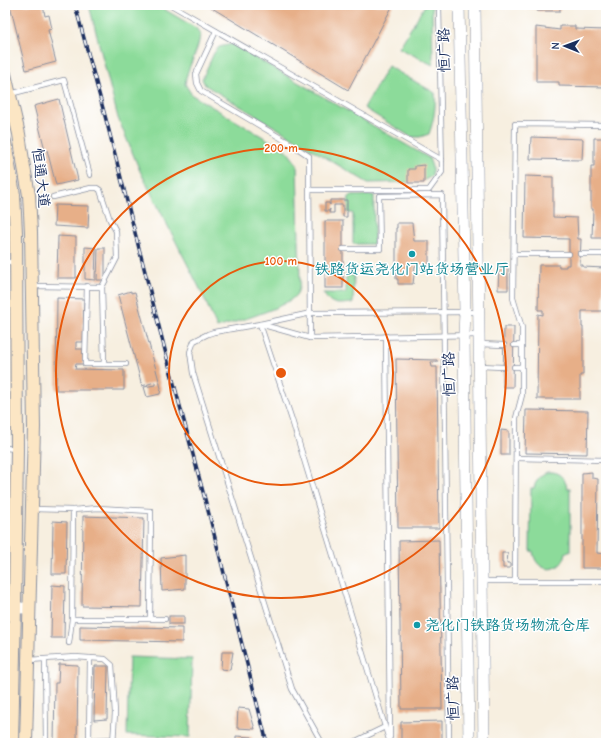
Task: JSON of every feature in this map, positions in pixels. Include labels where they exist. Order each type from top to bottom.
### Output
[{"type":"main road","name":"恒通大道","points":[[5,74],[19,134],[29,195],[32,286],[34,427],[26,743]]},
{"type":"main road","name":"恒通大道","points":[[5,142],[14,195],[11,262],[9,712],[12,743]]},
{"type":"street","name":"恒广路","points":[[459,5],[465,312],[464,335],[469,743]]},
{"type":"street","name":"恒广路","points":[[475,5],[484,743]]},
{"type":"street","points":[[10,608],[29,608]]},
{"type":"lane","points":[[171,5],[442,160]]},
{"type":"lane","points":[[310,190],[430,190],[442,172],[439,5]]},
{"type":"lane","points":[[216,31],[196,74],[197,83],[201,91],[309,156],[310,338]]},
{"type":"lane","points":[[10,94],[64,80],[90,175]]},
{"type":"lane","points":[[515,581],[516,418],[522,395],[522,328],[513,298],[515,124],[606,125]]},
{"type":"lane","points":[[53,197],[91,188],[97,188],[100,190],[110,220],[116,231],[116,258],[102,287],[104,364]]},
{"type":"lane","points":[[343,249],[380,249],[379,196],[442,195],[449,743]]},
{"type":"lane","points":[[514,254],[569,254]]},
{"type":"lane","points":[[580,254],[606,254]]},
{"type":"lane","points":[[32,286],[102,287]]},
{"type":"lane","points":[[87,286],[86,364],[126,364]]},
{"type":"lane","points":[[322,743],[292,689],[192,373],[190,352],[194,341],[214,332],[311,313],[479,312]]},
{"type":"lane","points":[[260,324],[310,338],[464,335],[479,340],[504,345]]},
{"type":"lane","points":[[260,324],[292,420],[390,743]]},
{"type":"lane","points":[[386,336],[390,743]]},
{"type":"lane","points":[[514,345],[522,345]]},
{"type":"lane","points":[[480,366],[503,367]]},
{"type":"lane","points":[[514,367],[522,367]]},
{"type":"lane","points":[[516,458],[606,460]]},
{"type":"lane","points":[[32,509],[73,510],[98,508],[151,511],[150,618]]},
{"type":"lane","points":[[69,643],[72,618],[73,510]]},
{"type":"lane","points":[[482,581],[606,581]]},
{"type":"lane","points":[[72,618],[165,619]]},
{"type":"lane","points":[[28,660],[75,657],[90,658],[105,659],[112,665],[115,713],[113,741],[90,741],[90,658]]},
{"type":"lane","points":[[45,660],[46,743]]},
{"type":"lane","points":[[352,743],[385,727]]},
{"type":"green space","points":[[89,5],[157,5],[196,28],[200,34],[199,41],[186,77],[185,84],[192,95],[287,151],[297,164],[300,281],[297,294],[290,300],[271,310],[217,328],[202,293],[140,171],[118,118]]},
{"type":"green space","points":[[425,5],[432,5],[433,65],[399,48]]},
{"type":"green space","points":[[232,44],[429,158],[432,167],[432,176],[421,182],[368,183],[205,85],[202,79],[214,53],[219,47]]},
{"type":"green space","points":[[388,66],[435,93],[434,114],[429,134],[420,137],[411,137],[364,108]]},
{"type":"green space","points":[[374,195],[374,244],[353,244],[353,213],[348,213],[349,196]]},
{"type":"green space","points":[[346,275],[354,275],[353,303],[333,303],[323,293],[346,293]]},
{"type":"green space","points":[[547,472],[558,474],[565,481],[567,488],[570,488],[570,552],[566,552],[564,560],[560,565],[549,569],[539,564],[535,559],[533,551],[530,551],[531,488],[534,488],[539,478]]},
{"type":"green space","points":[[129,657],[192,659],[190,737],[127,735]]},
{"type":"building","points":[[10,5],[43,5],[45,16],[49,15],[52,29],[48,30],[56,62],[26,70]]},
{"type":"building","points":[[207,5],[393,5],[348,90]]},
{"type":"building","points":[[522,5],[560,5],[560,11],[537,11],[537,9],[522,8]]},
{"type":"building","points":[[560,26],[575,26],[575,29],[606,30],[606,87],[559,86],[559,82],[536,82],[536,27],[560,30]]},
{"type":"building","points":[[59,99],[78,180],[56,185],[47,150],[45,150],[34,106]]},
{"type":"building","points":[[531,137],[583,139],[582,160],[530,159]]},
{"type":"building","points":[[594,138],[606,138],[606,238],[592,238],[593,209],[591,209],[591,166],[594,166]]},
{"type":"building","points":[[424,165],[424,183],[408,183],[408,169],[415,169],[415,166]]},
{"type":"building","points":[[525,176],[553,177],[553,217],[577,218],[578,239],[581,239],[580,265],[583,265],[583,267],[604,268],[603,311],[582,311],[583,375],[580,375],[580,399],[537,399],[538,314],[543,315],[543,310],[538,310],[539,265],[559,265],[559,267],[566,267],[566,265],[569,265],[569,239],[524,238]]},
{"type":"building","points":[[330,200],[347,200],[347,217],[343,217],[343,205],[334,205],[334,213],[329,213],[330,209],[329,211],[325,211],[325,203],[329,203],[330,205]]},
{"type":"building","points":[[55,205],[89,206],[88,228],[54,226]]},
{"type":"building","points":[[325,221],[343,221],[343,288],[325,288]]},
{"type":"building","name":"铁路货运尧化门站货场营业厅","points":[[397,223],[412,223],[414,241],[429,241],[429,266],[415,266],[413,284],[398,284],[398,279],[396,279]]},
{"type":"building","points":[[58,236],[76,237],[76,278],[57,278]]},
{"type":"building","points":[[85,247],[96,248],[95,280],[85,279]]},
{"type":"building","points":[[98,248],[105,248],[105,280],[97,280]]},
{"type":"building","points":[[499,265],[508,265],[508,290],[498,290]]},
{"type":"building","points":[[131,291],[131,293],[135,292],[161,388],[160,394],[147,397],[144,387],[155,385],[155,382],[142,386],[118,295]]},
{"type":"building","points":[[57,298],[84,299],[83,342],[76,342],[76,349],[83,349],[83,364],[76,364],[75,369],[124,370],[124,390],[56,390]]},
{"type":"building","points":[[504,327],[514,327],[513,387],[503,387]]},
{"type":"building","points":[[396,359],[437,360],[437,362],[431,362],[432,367],[437,367],[439,528],[398,528]]},
{"type":"building","points":[[526,410],[588,411],[587,454],[525,453]]},
{"type":"building","points":[[501,430],[509,431],[509,455],[501,455]]},
{"type":"building","points":[[592,472],[592,478],[598,479],[597,553],[606,554],[606,568],[582,568],[582,473]]},
{"type":"building","points":[[83,516],[144,518],[142,607],[82,606]]},
{"type":"building","points":[[53,521],[67,522],[66,574],[52,574]]},
{"type":"building","name":"尧化门铁路货场物流仓库","points":[[439,540],[442,709],[401,709],[399,541]]},
{"type":"building","points":[[502,553],[508,553],[507,563],[510,563],[510,568],[503,568]]},
{"type":"building","points":[[185,555],[185,589],[162,591],[161,558]]},
{"type":"building","points":[[52,585],[65,586],[64,638],[51,638]]},
{"type":"building","points":[[169,616],[184,616],[184,624],[169,624]]},
{"type":"building","points":[[80,626],[182,628],[182,642],[80,640]]},
{"type":"building","points":[[222,652],[233,652],[230,670],[221,669]]},
{"type":"building","points":[[59,664],[78,665],[77,743],[54,743],[55,683],[58,683]]},
{"type":"building","points":[[95,666],[108,666],[107,719],[94,720]]},
{"type":"building","points":[[238,708],[249,709],[255,729],[237,728]]},
{"type":"building","points":[[442,721],[442,743],[401,743],[401,722]]},
{"type":"building","points":[[236,736],[252,737],[251,743],[236,743]]},
{"type":"railway","points":[[75,5],[210,518],[267,743]]},
{"type":"place","name":"铁路货运尧化门站货场营业厅","points":[[412,254]]},
{"type":"place","name":"尧化门铁路货场物流仓库","points":[[417,625]]}]
